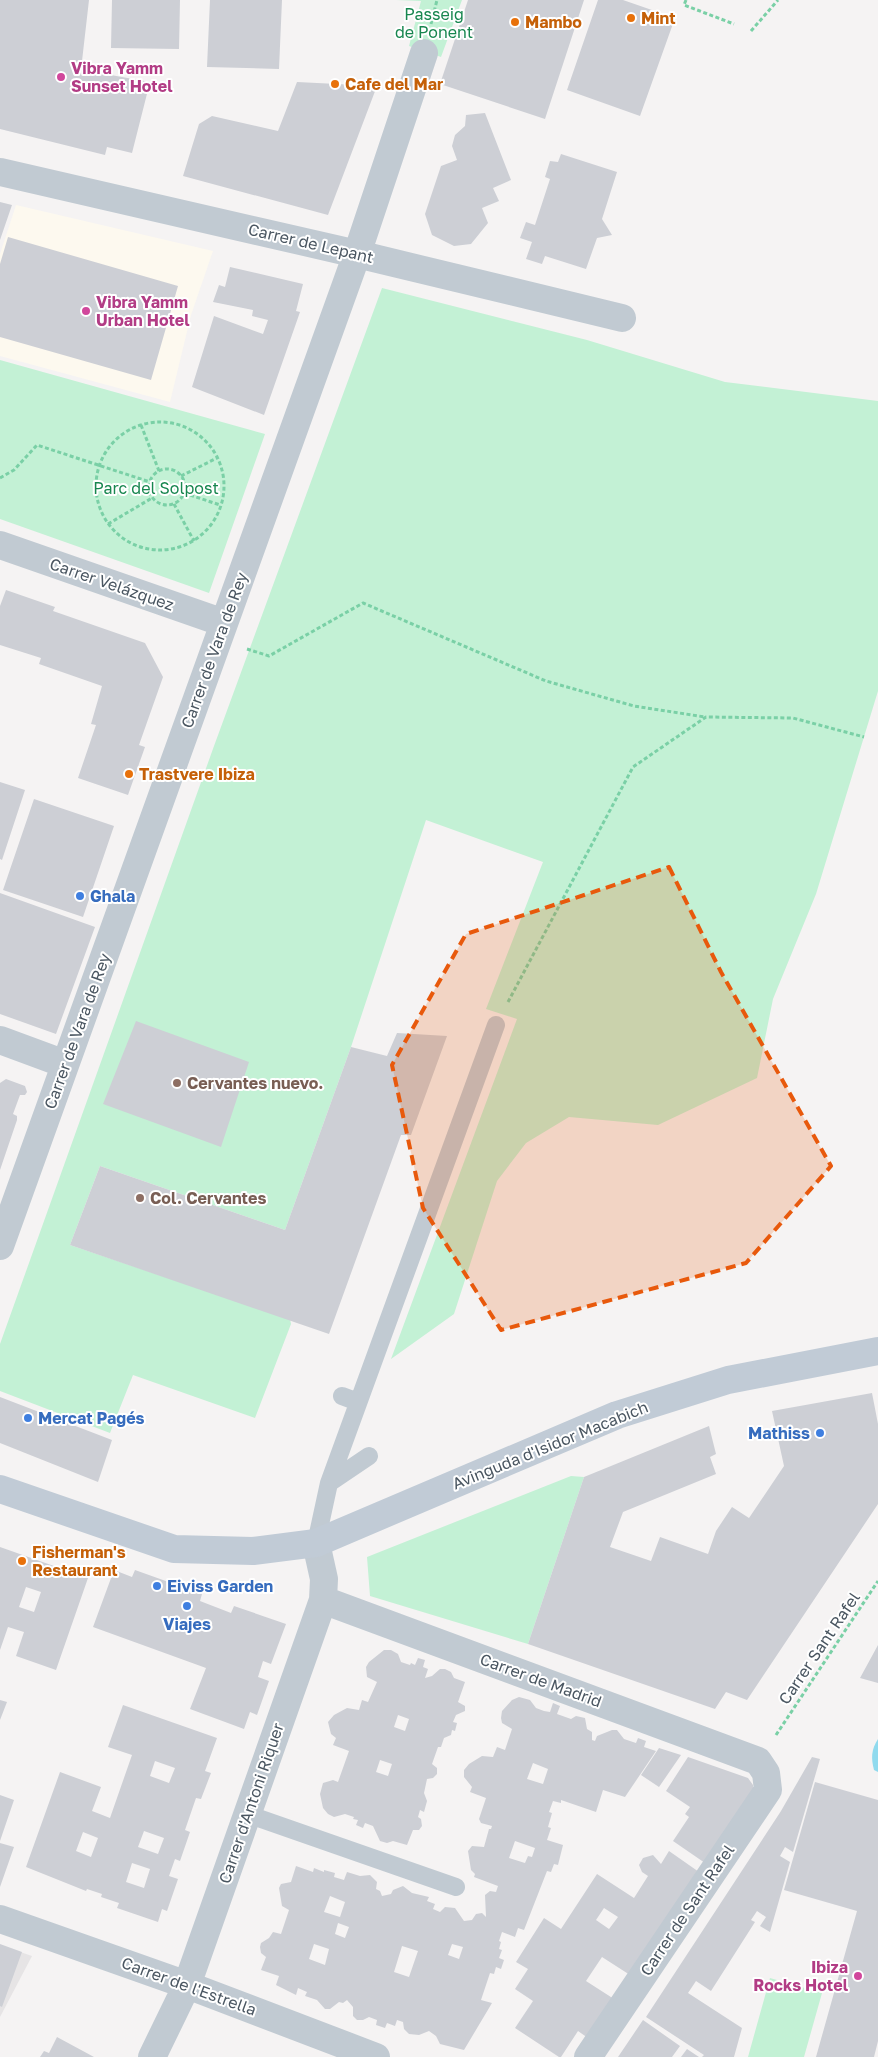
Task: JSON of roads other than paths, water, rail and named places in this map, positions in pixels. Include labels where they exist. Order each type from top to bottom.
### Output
[{"type":"street","name":"Carrer de Vara de Rey","points":[[0,1246],[357,254],[424,53]]},
{"type":"street","name":"Carrer de Lepant","points":[[0,172],[357,254],[622,318]]},
{"type":"street","name":"Carrer Velázquez","points":[[0,545],[221,631]]},
{"type":"street","points":[[0,1040],[65,1064]]},
{"type":"street","name":"Avinguda d'Isidor Macabich","points":[[316,1543],[617,1415],[728,1380],[878,1351]]},
{"type":"street","points":[[0,1489],[174,1549],[253,1551],[316,1543]]},
{"type":"street","name":"Carrer d'Antoni Riquer","points":[[152,2057],[187,1985],[323,1600],[324,1579],[316,1543]]},
{"type":"street","name":"Carrer de Madrid","points":[[323,1600],[758,1761]]},
{"type":"street","name":"Carrer de Sant Rafel","points":[[588,2057],[768,1790],[766,1773],[758,1761]]},
{"type":"street","name":"Carrer de l'Estrella","points":[[0,1919],[187,1985],[376,2057]]},
{"type":"lane","points":[[316,1543],[328,1483],[350,1399],[496,1024]]},
{"type":"lane","points":[[328,1483],[369,1456]]},
{"type":"lane","points":[[247,1814],[456,1888]]},
{"type":"water","points":[[878,1739],[878,1772],[874,1770],[872,1758]]},
{"type":"place","name":"Mint","points":[[631,18]]},
{"type":"place","name":"Mambo","points":[[515,22]]},
{"type":"place","name":"Vibra Yamm Sunset Hotel","points":[[61,77]]},
{"type":"place","name":"Cafe del Mar","points":[[335,84]]},
{"type":"place","name":"Vibra Yamm Urban Hotel","points":[[86,311]]},
{"type":"place","name":"Trastvere Ibiza","points":[[129,774]]},
{"type":"place","name":"Ghala","points":[[80,896]]},
{"type":"place","name":"Cervantes nuevo.","points":[[177,1083]]},
{"type":"place","name":"Col. Cervantes","points":[[140,1198]]},
{"type":"place","name":"Mercat Pagés","points":[[28,1418]]},
{"type":"place","name":"Mathiss","points":[[820,1433]]},
{"type":"place","name":"Fisherman's Restaurant","points":[[22,1561]]},
{"type":"place","name":"Eiviss Garden","points":[[157,1586]]},
{"type":"place","name":"Viajes","points":[[187,1606]]},
{"type":"place","name":"Ibiza Rocks Hotel","points":[[858,1976]]},
{"type":"park label","name":"Passeig de Ponent","points":[[434,23]]},
{"type":"park label","name":"Parc del Solpost","points":[[156,488]]}]
